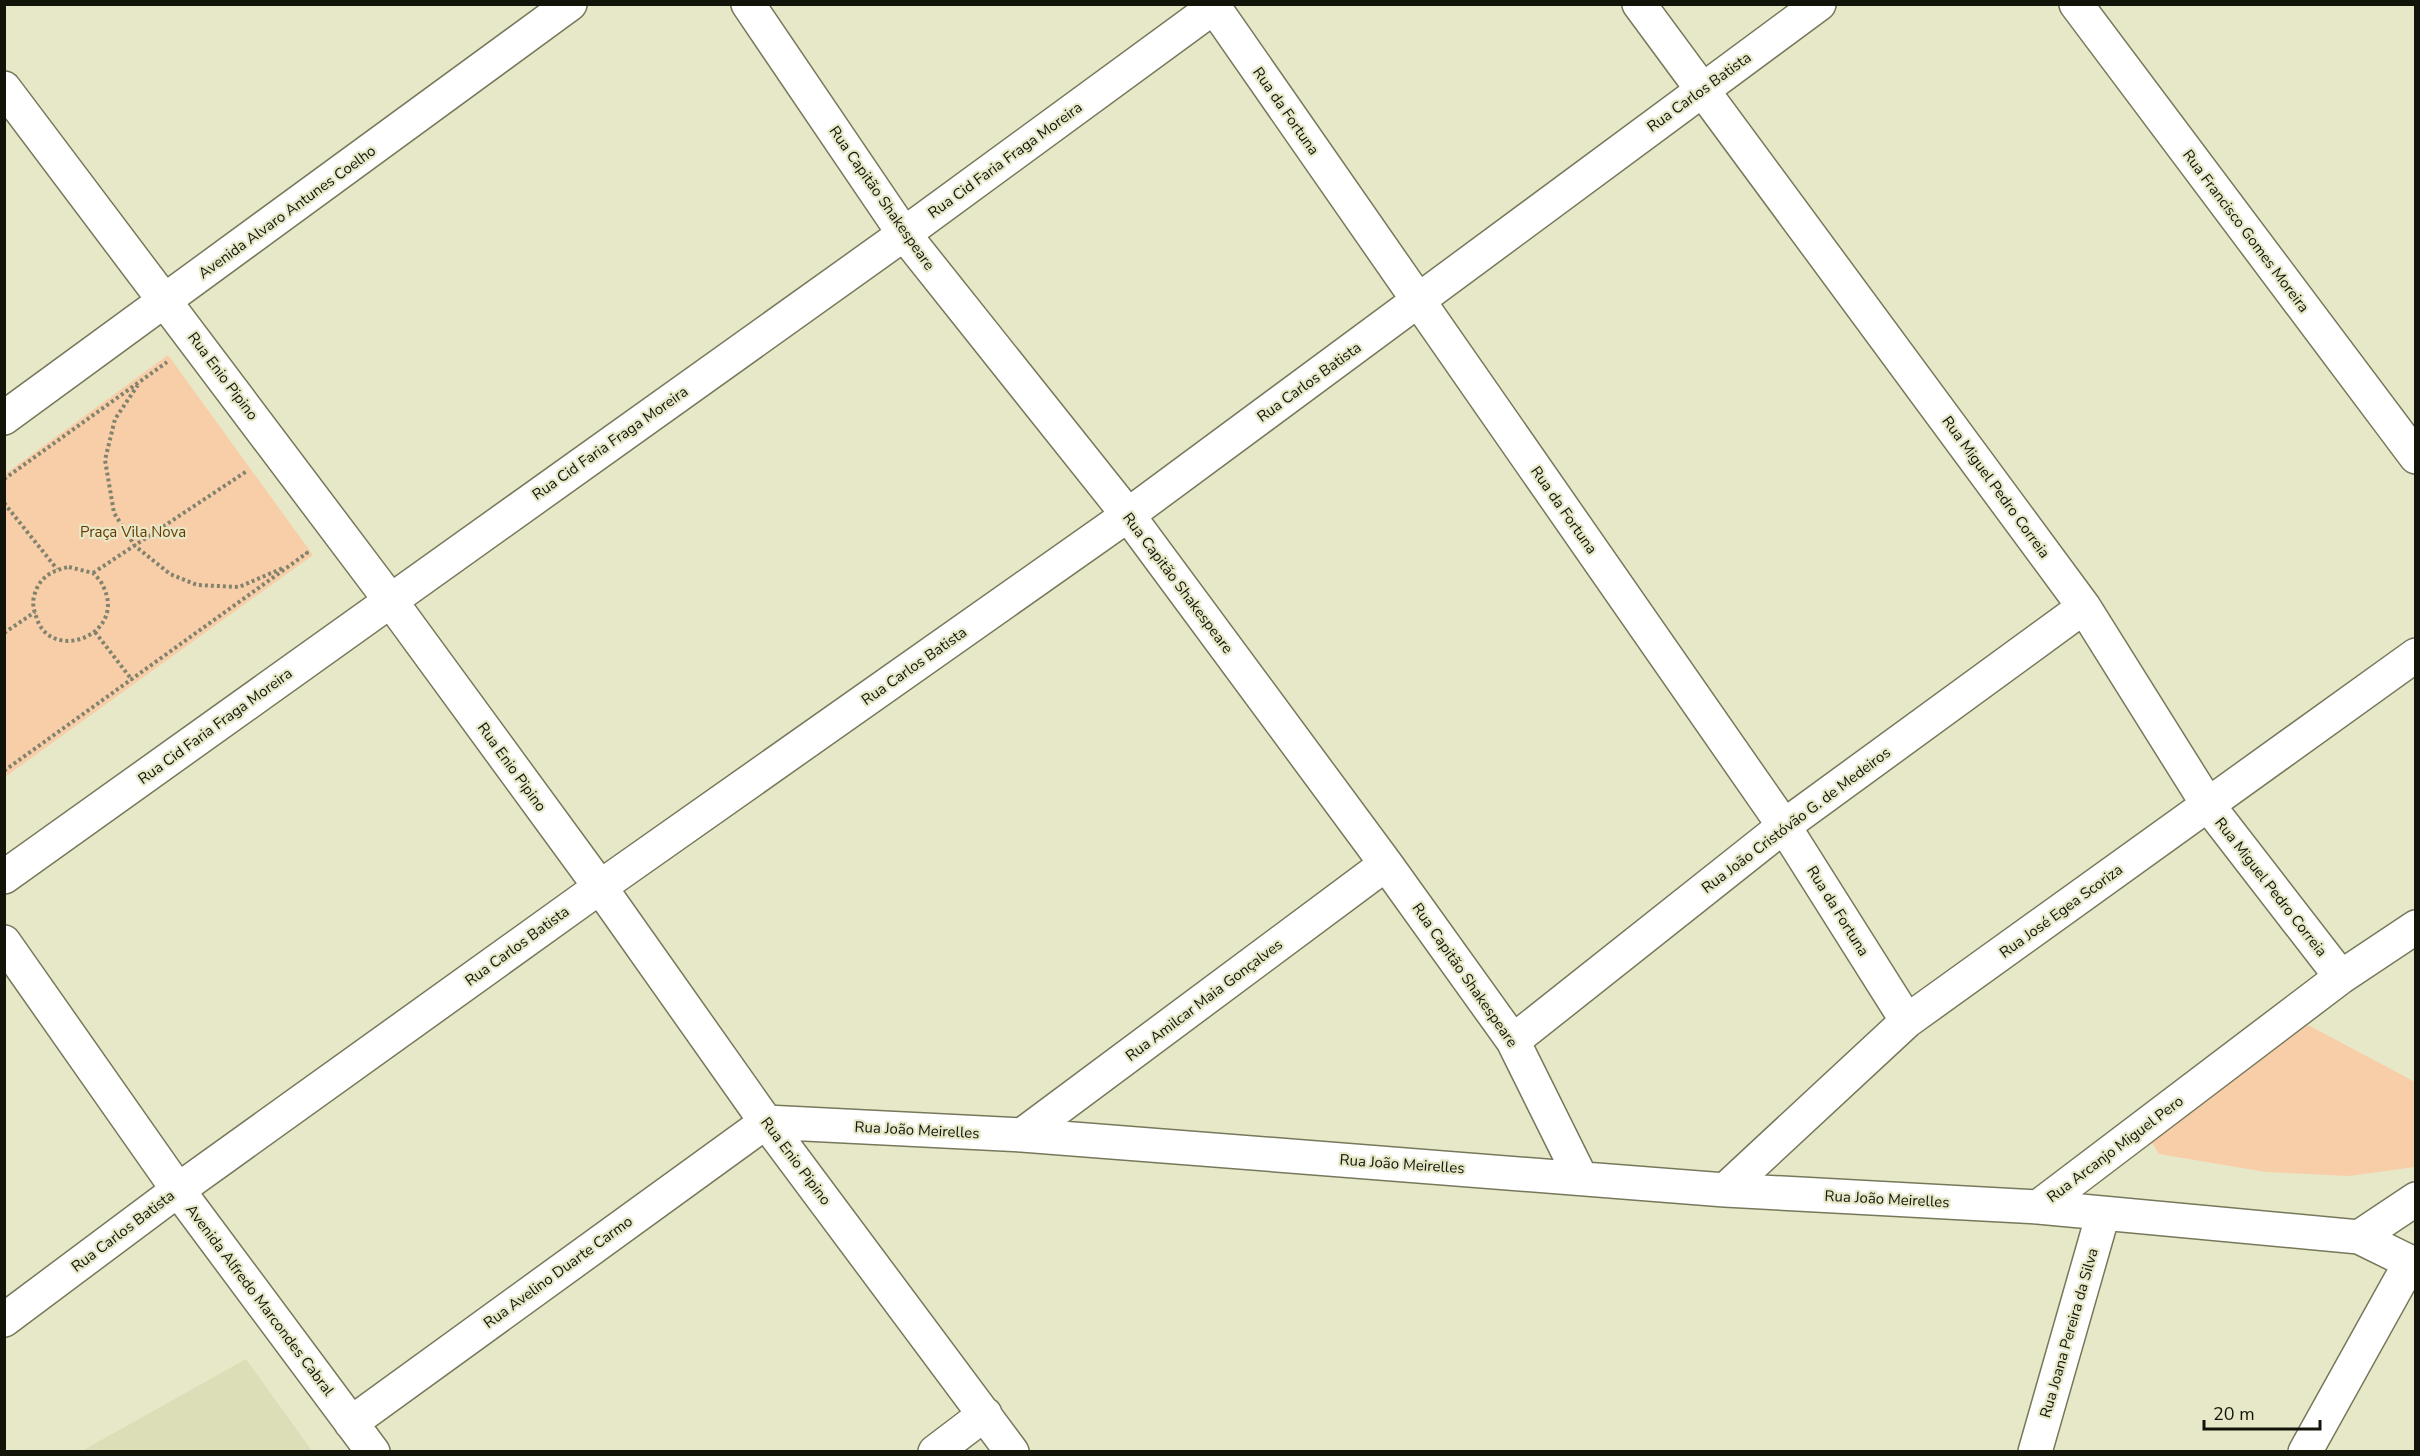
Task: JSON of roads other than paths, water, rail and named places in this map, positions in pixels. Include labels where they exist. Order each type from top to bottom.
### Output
[{"type":"street","name":"Avenida Alvaro Antunes Coelho","points":[[4,418],[570,4]]},
{"type":"street","name":"Rua Capitão Shakespeare","points":[[748,4],[904,234],[1128,515],[1386,864],[1513,1041],[1581,1178]]},
{"type":"street","name":"Rua Miguel Pedro Correia","points":[[1639,4],[2084,608],[2208,805],[2341,977]]},
{"type":"street","name":"Rua Carlos Batista","points":[[4,1320],[178,1190],[600,887],[1128,515],[1819,4]]},
{"type":"street","name":"Rua Francisco Gomes Moreira","points":[[2076,4],[2415,457]]},
{"type":"street","name":"Rua Cid Faria Fraga Moreira","points":[[4,877],[904,234],[1213,6]]},
{"type":"street","name":"Rua da Fortuna","points":[[1213,6],[1784,826],[1907,1021]]},
{"type":"street","name":"Rua Enio Pipino","points":[[4,88],[390,600],[600,887],[766,1122],[1012,1452]]},
{"type":"street","name":"Rua João Cristóvão G. de Medeiros","points":[[1513,1041],[1784,826],[2084,608]]},
{"type":"street","name":"Rua José Egea Scoriza","points":[[1725,1190],[1907,1021],[2415,655]]},
{"type":"street","name":"Rua Amilcar Maia Gonçalves","points":[[1022,1135],[1386,864]]},
{"type":"street","name":"Rua Arcanjo Miguel Pero","points":[[2038,1207],[2341,977],[2415,927]]},
{"type":"street","name":"Avenida Alfredo Marcondes Cabral","points":[[4,942],[178,1190],[373,1452]]},
{"type":"street","name":"Rua João Meirelles","points":[[766,1122],[1022,1135],[1725,1190],[2038,1207]]},
{"type":"street","name":"Rua Avelino Duarte Carmo","points":[[351,1423],[766,1122]]},
{"type":"street","points":[[2359,1237],[2415,1200]]},
{"type":"street","name":"Rua Arcanjo Miguel Pero","points":[[2038,1207],[2359,1237],[2413,1264]]},
{"type":"street","name":"Rua Joana Pereira da Silva","points":[[2035,1452],[2103,1214]]},
{"type":"street","points":[[2305,1452],[2413,1264]]},
{"type":"street","points":[[935,1452],[985,1414]]},
{"type":"park label","name":"Praça Vila Nova","points":[[133,532]]}]
